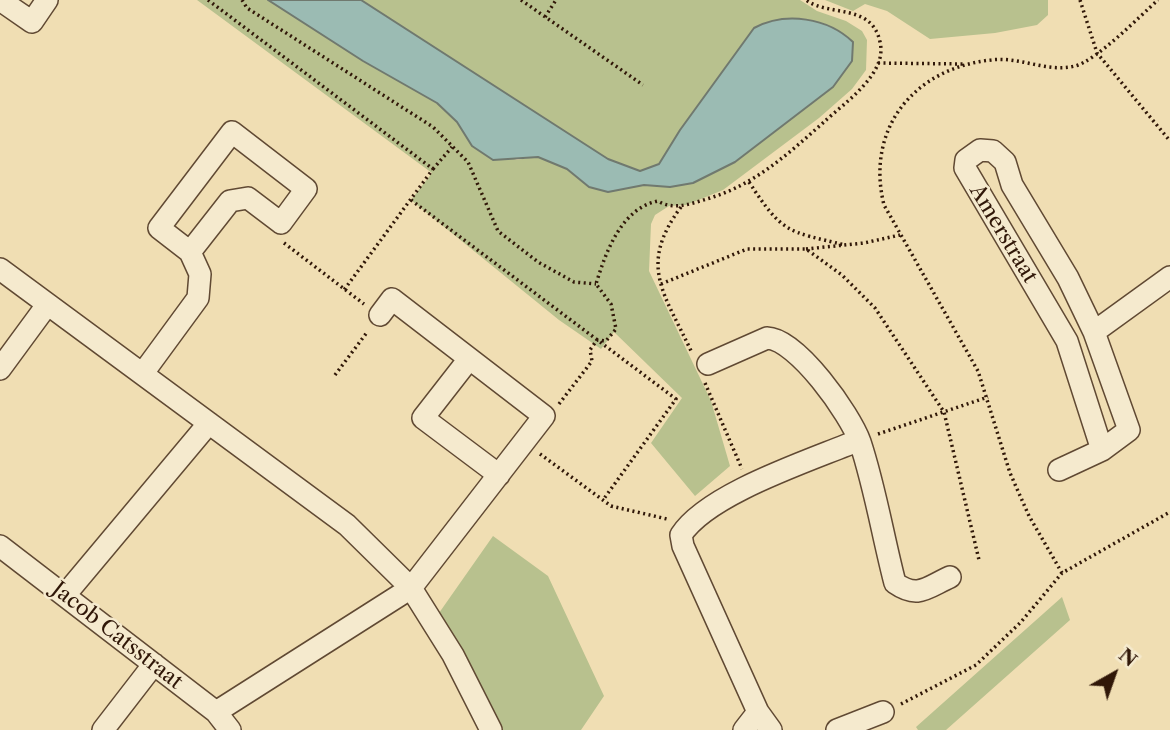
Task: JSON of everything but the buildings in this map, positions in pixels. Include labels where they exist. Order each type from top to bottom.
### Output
[{"type":"street","points":[[0,0],[32,22],[47,0]]},
{"type":"street","points":[[143,373],[198,298],[200,274],[190,252],[159,228],[232,132],[306,189],[281,223],[248,198],[230,201],[190,252]]},
{"type":"street","name":"Amerstraat","points":[[1059,470],[1102,450],[1129,430],[1094,332],[1068,278],[1012,185],[1005,162],[993,151],[973,152],[966,160],[965,168],[1067,341],[1102,450]]},
{"type":"street","points":[[0,269],[347,525],[411,588],[453,655],[491,730]]},
{"type":"street","points":[[1094,332],[1170,276]]},
{"type":"street","points":[[216,712],[411,588],[544,416],[392,299],[380,316]]},
{"type":"street","points":[[0,369],[47,305]]},
{"type":"street","points":[[702,367],[755,341],[777,338],[802,358],[820,379],[859,440],[895,583],[909,593],[916,593],[950,577]]},
{"type":"street","points":[[469,359],[423,418],[499,475]]},
{"type":"street","points":[[65,595],[209,423]]},
{"type":"street","points":[[771,730],[758,712],[683,546],[681,535],[688,524],[706,509],[859,440]]},
{"type":"street","name":"Jacob Catsstraat","points":[[0,547],[216,712],[230,730]]},
{"type":"street","points":[[103,730],[154,664]]},
{"type":"street","points":[[744,730],[758,712]]},
{"type":"street","points":[[837,730],[884,712]]},
{"type":"path","points":[[208,0],[433,169]]},
{"type":"path","points":[[242,0],[247,8],[433,127],[453,146],[468,162],[498,231],[538,262],[574,282],[596,284],[611,304],[617,322],[616,329],[606,341],[597,340]]},
{"type":"path","points":[[521,0],[643,85]]},
{"type":"path","points":[[545,17],[556,0]]},
{"type":"path","points":[[596,284],[625,221],[634,210],[659,201],[665,205],[681,206],[726,195],[790,154],[844,105],[869,78],[877,63],[880,42],[867,20],[838,9],[815,6],[806,0]]},
{"type":"path","points":[[1080,0],[1097,53],[1170,141]]},
{"type":"path","points":[[877,63],[970,64]]},
{"type":"path","points":[[344,290],[453,146]]},
{"type":"path","points":[[749,182],[772,218],[788,230],[845,245]]},
{"type":"path","points":[[411,200],[676,400],[603,500]]},
{"type":"path","points":[[681,206],[667,225],[655,257],[660,284],[702,367],[750,487]]},
{"type":"path","points":[[281,223],[272,234],[380,316],[335,374]]},
{"type":"path","points":[[660,284],[747,249],[806,250],[900,235]]},
{"type":"path","points":[[806,250],[842,275],[875,309],[944,412],[979,560]]},
{"type":"path","points":[[544,416],[552,412],[593,361],[590,350],[597,340]]},
{"type":"path","points":[[859,440],[988,397]]},
{"type":"path","points":[[524,443],[611,506],[664,516],[681,535]]},
{"type":"path","points":[[884,712],[976,665],[1021,622],[1062,573],[1170,512]]},
{"type":"green space","points":[[197,0],[268,0],[363,61],[437,103],[457,122],[472,146],[517,160],[538,156],[567,169],[589,187],[608,192],[644,185],[670,187],[735,162],[833,87],[776,21],[764,23],[680,130],[659,164],[640,171],[608,159],[361,0],[800,0],[817,11],[846,21],[862,31],[867,40],[866,70],[852,89],[819,118],[723,190],[686,205],[669,206],[655,215],[651,224],[649,271],[711,401],[730,466],[695,496],[651,443],[682,398],[614,332],[601,349],[559,320],[411,200],[432,173]]},
{"type":"green space","points":[[825,0],[1048,0],[1048,15],[1037,25],[995,33],[930,39],[887,11],[865,4],[853,11]]},
{"type":"green space","points":[[493,536],[548,576],[604,696],[581,730],[503,730],[470,663],[439,613]]},
{"type":"green space","points":[[1062,597],[1070,620],[946,730],[918,730],[916,727]]},
{"type":"water","points":[[268,0],[361,0],[608,159],[640,171],[659,164],[680,130],[754,28],[779,20],[793,19],[831,27],[853,42],[852,61],[833,87],[735,162],[693,183],[670,187],[644,185],[608,192],[589,187],[567,169],[538,157],[493,160],[472,146],[457,122],[437,103],[363,61]]}]
